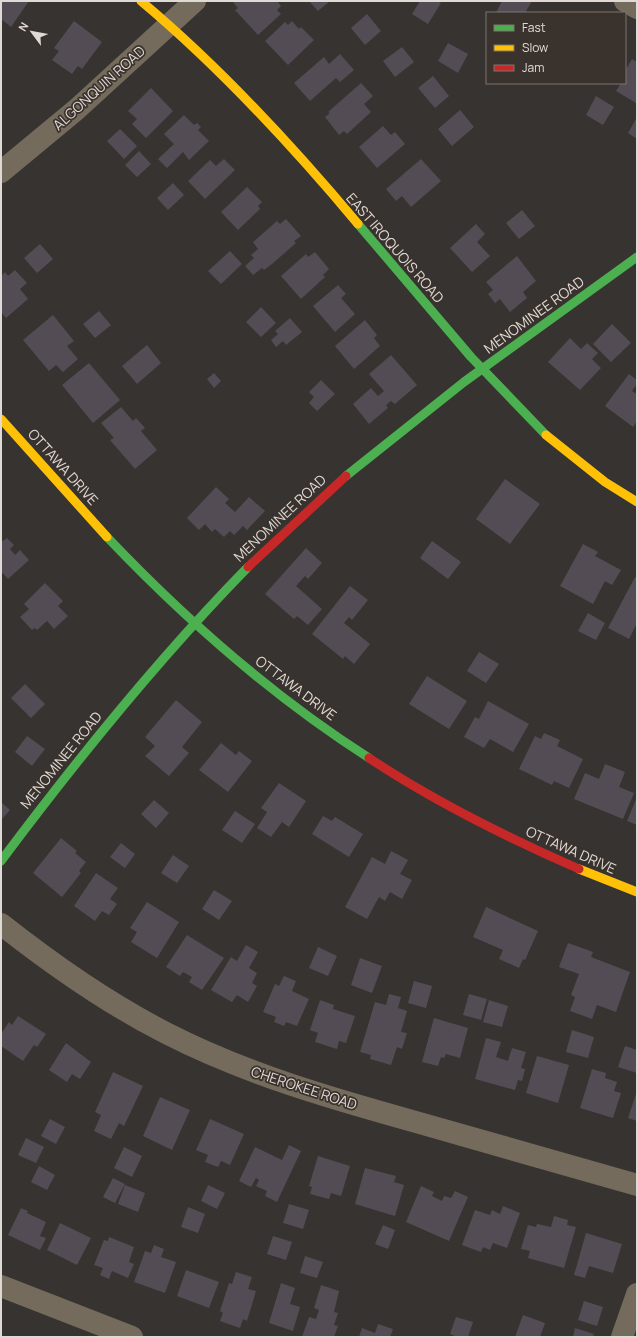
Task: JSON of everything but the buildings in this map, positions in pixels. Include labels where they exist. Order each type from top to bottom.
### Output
[{"type":"street","name":"EAST IROQUOIS ROAD","points":[[141,1],[169,24],[222,73],[283,138],[481,370],[533,424],[557,446],[601,479],[637,502]]},
{"type":"street","name":"ALGONQUIN ROAD","points":[[1,172],[67,118],[196,1]]},
{"type":"street","points":[[625,1],[637,8]]},
{"type":"street","name":"MENOMINEE ROAD","points":[[1,861],[76,762],[195,623],[260,555],[332,488],[371,455],[481,370],[637,257]]},
{"type":"street","name":"OTTAWA DRIVE","points":[[1,419],[103,533],[158,589],[195,623],[284,698],[389,770],[449,806],[520,843],[568,865],[637,892]]},
{"type":"street","name":"CHEROKEE ROAD","points":[[1,924],[56,967],[124,1011],[173,1037],[239,1066],[332,1098],[637,1185]]},
{"type":"street","points":[[1,1286],[132,1337]]},
{"type":"street","points":[[622,1337],[637,1294]]},
{"type":"traffic: fast","points":[[358,224],[471,357],[546,435]]},
{"type":"traffic: fast","points":[[346,476],[464,382],[637,257]]},
{"type":"traffic: fast","points":[[107,537],[199,627],[264,683],[298,709],[369,758]]},
{"type":"traffic: fast","points":[[1,861],[89,747],[151,673],[182,637],[248,567]]},
{"type":"traffic: slow","points":[[141,1],[227,80],[281,136],[358,224]]},
{"type":"traffic: slow","points":[[1,419],[107,537]]},
{"type":"traffic: slow","points":[[546,435],[605,482],[637,502]]},
{"type":"traffic: slow","points":[[579,869],[637,892]]},
{"type":"traffic: jam","points":[[248,567],[346,476]]},
{"type":"traffic: jam","points":[[369,758],[419,789],[471,818],[579,869]]}]
